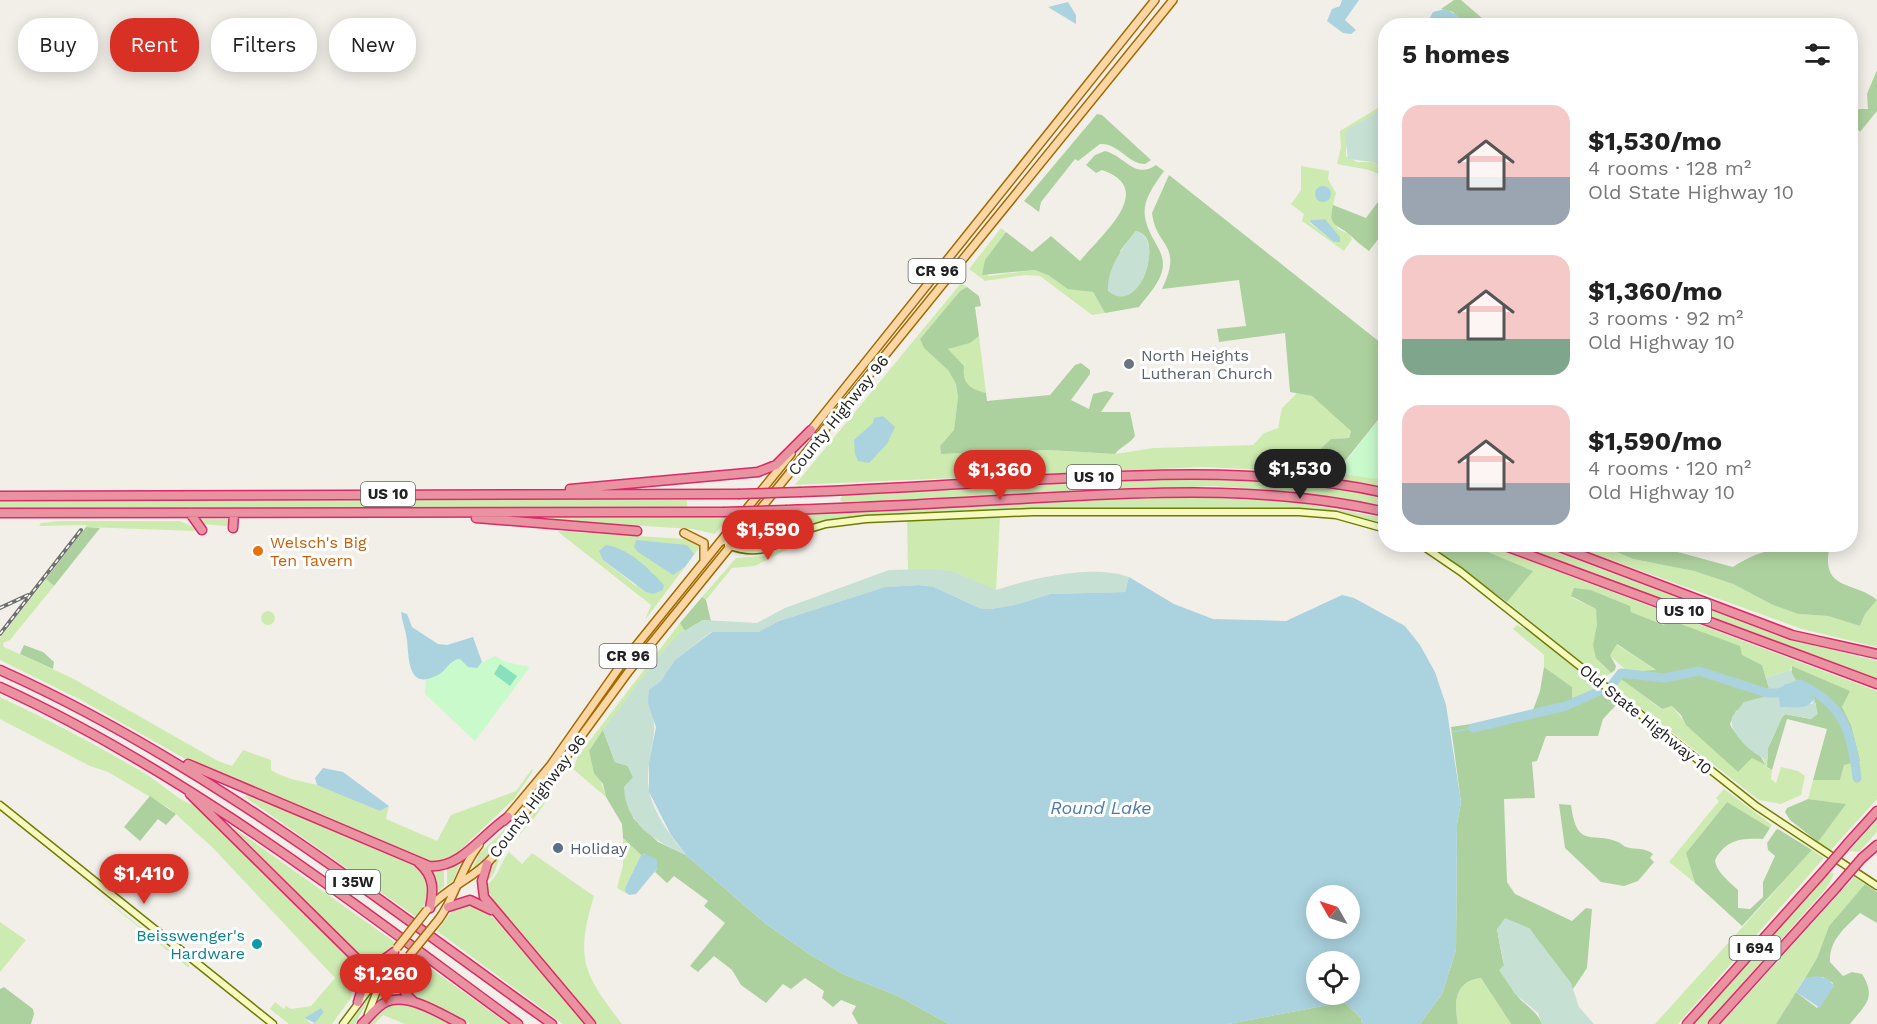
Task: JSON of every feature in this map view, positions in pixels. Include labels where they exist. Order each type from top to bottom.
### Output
[{"type":"highway","points":[[519,494],[758,472],[776,465],[811,430]]},
{"type":"highway","name":"US 10","points":[[0,496],[738,494],[1128,475],[1206,474],[1308,480],[1378,492]]},
{"type":"highway","name":"US 10","points":[[0,513],[723,512],[1167,491],[1284,496],[1343,503],[1378,510]]},
{"type":"highway","points":[[189,513],[202,530]]},
{"type":"highway","points":[[233,528],[234,514]]},
{"type":"highway","points":[[428,514],[637,531]]},
{"type":"highway","name":"US 10","points":[[1522,552],[1877,684]]},
{"type":"highway","name":"US 10","points":[[1573,552],[1792,635],[1877,654]]},
{"type":"highway","name":"I 35W","points":[[0,670],[141,742],[266,820],[552,1024]]},
{"type":"highway","name":"I 35W","points":[[0,687],[98,736],[184,787],[278,849],[518,1024]]},
{"type":"highway","points":[[141,742],[221,780],[418,863],[438,867],[453,863],[487,831],[508,817]]},
{"type":"highway","points":[[184,787],[355,957],[364,979],[358,1002]]},
{"type":"highway","name":"I 694","points":[[1686,1024],[1877,811]]},
{"type":"highway","name":"I 694","points":[[1713,1024],[1836,888],[1877,839]]},
{"type":"highway","points":[[1864,856],[1877,845]]},
{"type":"highway","points":[[418,863],[429,875],[433,886],[429,909]]},
{"type":"highway","points":[[487,864],[482,889],[500,918],[591,1024]]},
{"type":"highway","points":[[448,907],[463,900],[474,901],[500,918]]},
{"type":"highway","points":[[355,957],[375,963],[394,952]]},
{"type":"highway","points":[[406,960],[400,976],[401,986],[418,1005]]},
{"type":"highway","points":[[361,1024],[387,1001],[405,1000],[461,1024]]},
{"type":"main road","name":"County Highway 96","points":[[406,960],[448,907],[473,853],[508,817],[550,766],[623,662],[1155,0]]},
{"type":"main road","name":"County Highway 96","points":[[394,952],[446,891],[487,864],[551,781],[629,671],[732,547],[1173,0]]},
{"type":"main road","points":[[684,534],[698,538],[705,545],[704,560],[698,569]]},
{"type":"street","points":[[721,542],[739,538],[763,543],[846,520],[947,515],[1317,513],[1336,515],[1378,527]]},
{"type":"street","points":[[721,542],[747,551],[763,550],[797,532]]},
{"type":"street","name":"Old State Highway 10","points":[[1432,552],[1461,572],[1756,806],[1877,886]]},
{"type":"street","points":[[0,805],[273,1024]]},
{"type":"street","name":"County Highway 96","points":[[361,1024],[370,1011],[394,952]]},
{"type":"street","name":"County Highway 96","points":[[343,1024],[358,1002],[382,978],[406,960]]},
{"type":"green space","points":[[1454,0],[1461,0],[1482,18],[1458,18],[1453,12],[1441,9]]},
{"type":"green space","points":[[1877,70],[1877,111],[1860,132],[1858,110],[1868,109],[1867,94]]},
{"type":"green space","points":[[1378,108],[1378,112],[1372,117],[1356,124],[1349,131],[1346,156],[1357,162],[1372,162],[1378,165],[1378,174],[1337,164],[1341,147],[1340,131]]},
{"type":"green space","points":[[1378,112],[1378,165],[1373,162],[1348,159],[1345,136],[1348,129]]},
{"type":"green space","points":[[1097,114],[1102,115],[1151,160],[1145,164],[1139,163],[1113,147],[1100,144],[1078,161],[1075,159],[1041,202],[1039,212],[1024,201]]},
{"type":"green space","points":[[1105,151],[1130,166],[1142,170],[1156,165],[1164,171],[1145,205],[1149,231],[1162,255],[1161,276],[1139,307],[1105,313],[1093,292],[1068,289],[1048,275],[1035,270],[982,275],[985,260],[1006,232],[1032,252],[1051,236],[1080,261],[1111,226],[1125,200],[1125,189],[1118,178],[1102,170],[1096,173],[1086,165],[1095,155]],"holes":[[[1136,231],[1143,234],[1149,245],[1143,279],[1120,251]]]},
{"type":"green space","points":[[1301,166],[1329,171],[1328,179],[1336,193],[1331,213],[1338,229],[1349,234],[1352,239],[1344,251],[1302,221],[1304,214],[1291,204],[1301,190]],"holes":[[[1325,219],[1336,243],[1310,223],[1311,220]]]},
{"type":"green space","points":[[1169,175],[1378,341],[1378,420],[1345,461],[1318,457],[1315,454],[1331,439],[1349,438],[1351,431],[1312,396],[1290,392],[1285,333],[1219,342],[1217,329],[1246,326],[1239,280],[1162,289],[1168,274],[1170,254],[1154,224],[1152,213]]},
{"type":"green space","points":[[1378,202],[1378,239],[1369,251],[1335,224],[1331,217],[1333,205],[1366,218]]},
{"type":"green space","points":[[1001,228],[1006,232],[985,260],[988,276],[1035,270],[1043,272],[1085,291],[1093,292],[1105,313],[1092,315],[1040,276],[1025,275],[985,281],[969,269]]},
{"type":"green space","points":[[1136,231],[1145,237],[1149,247],[1149,260],[1139,286],[1130,294],[1120,296],[1108,291],[1108,282],[1116,259]]},
{"type":"green space","points":[[961,283],[967,287],[960,291],[920,339],[948,370],[956,384],[958,397],[954,431],[940,446],[941,454],[1048,450],[1115,454],[1154,448],[1253,445],[1264,433],[1278,428],[1282,408],[1297,393],[1312,396],[1351,430],[1349,438],[1331,439],[1315,454],[1318,457],[1345,461],[1338,473],[1378,479],[1378,486],[1288,471],[1203,467],[795,485]]},
{"type":"green space","points":[[967,287],[979,296],[981,306],[975,307],[979,336],[970,343],[948,349],[964,366],[964,377],[968,385],[986,393],[987,401],[1050,395],[1075,365],[1081,363],[1090,370],[1090,374],[1071,400],[1089,409],[1093,394],[1106,391],[1114,393],[1101,412],[1130,412],[1135,436],[1133,439],[1115,454],[1048,450],[941,454],[940,446],[954,430],[958,397],[956,384],[948,370],[924,348],[920,339],[960,291]]},
{"type":"green space","points":[[979,336],[986,393],[968,385],[964,377],[963,366],[948,351],[951,346],[963,345]]},
{"type":"green space","points":[[1378,420],[1378,479],[1337,473]]},
{"type":"green space","points":[[1199,477],[1270,481],[1339,489],[1378,496],[1378,506],[1290,492],[1213,486],[844,503],[840,500],[846,495]]},
{"type":"green space","points":[[1184,496],[1296,502],[1378,517],[1378,522],[1345,513],[1310,508],[1029,508],[883,514],[825,520],[758,539],[754,535],[770,517]]},
{"type":"green space","points":[[0,500],[687,500],[687,507],[0,508]]},
{"type":"green space","points":[[1000,517],[996,591],[953,571],[908,570],[907,521]]},
{"type":"green space","points":[[550,518],[728,518],[715,534],[692,529],[550,520]]},
{"type":"green space","points":[[198,519],[232,519],[227,526],[201,524]]},
{"type":"green space","points":[[180,521],[195,528],[194,531],[86,527],[86,525],[39,526],[41,523]]},
{"type":"green space","points":[[86,527],[100,528],[54,586],[46,579]]},
{"type":"green space","points":[[557,531],[694,540],[700,547],[645,620],[651,605]],"holes":[[[621,549],[654,574],[636,586],[603,560]]]},
{"type":"green space","points":[[817,534],[755,566],[732,568],[706,600],[702,597],[736,558],[765,556]]},
{"type":"green space","points":[[1439,552],[1488,552],[1533,571],[1507,602]]},
{"type":"green space","points":[[1487,552],[1505,552],[1514,555],[1877,691],[1877,799],[1830,851],[1818,842],[1845,804],[1808,799],[1813,780],[1840,780],[1851,725],[1842,707],[1849,691],[1792,666],[1790,670],[1766,678],[1762,665],[1666,619],[1664,625],[1631,612],[1630,606],[1591,590],[1571,597],[1596,609],[1598,628],[1595,649],[1597,657],[1611,673],[1603,679],[1507,602],[1532,571]]},
{"type":"green space","points":[[1532,552],[1556,552],[1786,638],[1877,661],[1877,680]]},
{"type":"green space","points":[[1588,552],[1617,552],[1633,559],[1694,571],[1733,584],[1773,605],[1798,614],[1828,616],[1860,626],[1865,614],[1877,600],[1877,647],[1802,629]]},
{"type":"green space","points":[[1617,552],[1678,552],[1733,567],[1765,552],[1829,552],[1830,571],[1834,578],[1877,600],[1865,614],[1860,626],[1828,616],[1798,614],[1773,605],[1733,584],[1694,571],[1633,559]]},
{"type":"green space","points":[[889,570],[953,571],[996,590],[1045,577],[1080,572],[1114,573],[1129,577],[1125,592],[1050,594],[1015,605],[990,609],[979,608],[934,587],[919,585],[885,587],[779,621],[758,632],[711,632],[675,660],[648,703],[654,725],[648,779],[651,799],[664,825],[686,855],[663,844],[644,830],[630,811],[626,800],[624,787],[633,777],[628,766],[615,762],[603,730],[658,657],[679,634],[703,620],[757,623],[785,608]]},
{"type":"green space","points":[[46,579],[54,586],[10,640],[3,643],[4,647],[72,678],[218,761],[232,766],[243,750],[271,760],[271,770],[282,776],[317,785],[380,811],[389,806],[386,819],[437,841],[451,815],[516,791],[532,769],[533,771],[514,799],[456,854],[445,859],[444,862],[430,862],[196,765],[81,700],[0,660],[0,638]]},
{"type":"green space","points":[[1574,588],[1591,590],[1630,606],[1631,612],[1664,625],[1667,619],[1740,646],[1742,655],[1762,665],[1769,688],[1767,696],[1736,711],[1730,724],[1738,736],[1759,754],[1765,765],[1752,758],[1738,772],[1686,725],[1681,715],[1672,706],[1662,709],[1621,679],[1623,675],[1637,679],[1642,671],[1656,670],[1617,644],[1610,655],[1616,666],[1611,673],[1596,658],[1593,645],[1597,625],[1596,609],[1571,596]]},
{"type":"green space","points":[[702,597],[706,600],[711,621],[703,620],[685,631],[680,623]]},
{"type":"green space","points":[[268,611],[273,613],[275,618],[273,623],[268,625],[263,623],[261,618],[263,613]]},
{"type":"green space","points":[[680,623],[685,631],[658,657],[589,751],[606,797],[573,769],[578,756]]},
{"type":"green space","points":[[1517,625],[1526,629],[1599,688],[1572,698],[1572,687],[1544,667],[1544,655],[1513,629]]},
{"type":"green space","points":[[1616,644],[1657,671],[1637,680],[1624,675],[1622,679],[1661,709],[1672,706],[1683,720],[1738,772],[1752,758],[1765,765],[1763,758],[1768,760],[1767,768],[1772,770],[1771,779],[1776,783],[1781,767],[1798,771],[1805,776],[1801,795],[1781,804],[1759,800],[1610,684],[1614,677],[1623,675],[1626,670],[1609,655]]},
{"type":"green space","points":[[24,645],[43,652],[54,662],[53,669],[20,654]]},
{"type":"green space","points":[[495,656],[506,662],[530,667],[475,741],[425,694],[426,680],[441,673],[450,662],[460,659],[473,666]]},
{"type":"green space","points":[[500,664],[517,676],[510,686],[494,674]]},
{"type":"green space","points":[[1792,666],[1850,691],[1842,707],[1851,725],[1860,761],[1844,765],[1840,780],[1813,780],[1827,729],[1787,719],[1772,770],[1767,767],[1768,748],[1782,717],[1785,714],[1811,719],[1816,704],[1791,675]]},
{"type":"green space","points":[[1544,667],[1572,687],[1572,698],[1599,688],[1618,703],[1603,719],[1598,736],[1546,736],[1537,761],[1532,762],[1535,798],[1504,799],[1507,882],[1515,894],[1572,921],[1586,908],[1592,909],[1587,968],[1573,989],[1529,928],[1497,929],[1503,962],[1511,986],[1542,1024],[1511,1024],[1481,978],[1465,984],[1458,994],[1456,1008],[1458,1024],[1420,1024],[1442,994],[1456,950],[1457,824],[1461,802],[1451,727],[1532,713],[1540,691]]},
{"type":"green space","points":[[1790,670],[1797,682],[1785,684],[1779,695],[1780,698],[1812,704],[1814,698],[1818,714],[1811,719],[1786,714],[1782,717],[1768,748],[1768,760],[1743,743],[1734,730],[1732,717],[1744,702],[1767,696],[1769,688],[1766,678]]},
{"type":"green space","points":[[0,697],[91,743],[150,777],[184,801],[190,804],[192,802],[354,962],[360,976],[353,984],[351,998],[332,1024],[312,1024],[289,1024],[270,1009],[275,1002],[284,1009],[286,1006],[291,1009],[311,1006],[335,978],[213,848],[169,808],[108,772],[90,766],[0,719]],"holes":[[[321,1008],[324,1012],[312,1024],[304,1018]]]},
{"type":"green space","points":[[603,730],[615,762],[628,766],[633,777],[633,818],[658,842],[686,855],[766,924],[811,955],[843,974],[898,996],[949,1024],[858,1024],[852,1013],[856,1006],[841,1000],[833,1007],[822,998],[824,991],[805,978],[791,989],[783,984],[766,1003],[741,985],[732,970],[714,956],[698,972],[690,966],[725,923],[704,906],[708,901],[674,876],[667,883],[655,872],[657,869],[645,854],[641,855],[623,838],[622,824],[606,797],[603,784],[594,773],[589,751]]},
{"type":"green space","points":[[1724,789],[1772,825],[1770,828],[1727,802],[1686,853],[1695,883],[1669,862],[1719,801],[1716,798]]},
{"type":"green space","points":[[248,793],[413,863],[422,871],[429,884],[428,896],[416,917],[245,797]]},
{"type":"green space","points":[[548,795],[534,818],[500,858],[494,874],[486,882],[489,869]]},
{"type":"green space","points":[[150,796],[176,814],[166,825],[158,819],[140,841],[124,827]]},
{"type":"green space","points":[[1808,799],[1846,804],[1818,842],[1790,820],[1785,812],[1787,808]]},
{"type":"green space","points":[[1727,802],[1770,828],[1763,839],[1741,840],[1729,844],[1715,860],[1721,873],[1738,890],[1738,908],[1750,909],[1763,897],[1763,882],[1775,856],[1768,850],[1767,843],[1776,830],[1778,829],[1812,850],[1742,926],[1695,883],[1686,853]]},
{"type":"green space","points":[[1559,804],[1571,805],[1577,828],[1582,834],[1609,839],[1626,847],[1647,850],[1653,854],[1650,858],[1654,862],[1638,881],[1624,886],[1601,882],[1565,848]]},
{"type":"green space","points":[[517,817],[490,855],[471,872],[479,854]]},
{"type":"green space","points":[[1877,820],[1877,832],[1859,852],[1849,851]]},
{"type":"green space","points":[[234,828],[396,943],[380,957],[371,959],[360,957],[232,829]]},
{"type":"green space","points":[[623,838],[641,855],[626,886],[627,894],[617,888],[623,865]]},
{"type":"green space","points":[[1812,850],[1824,858],[1678,1024],[1655,1024]]},
{"type":"green space","points":[[509,852],[522,864],[532,853],[594,896],[585,935],[586,965],[598,991],[622,1024],[594,1024],[495,905],[486,885]]},
{"type":"green space","points":[[462,859],[453,881],[447,885],[447,868]]},
{"type":"green space","points":[[432,869],[444,869],[444,886],[439,891]]},
{"type":"green space","points":[[1830,872],[1834,874],[1826,889],[1706,1024],[1692,1024]]},
{"type":"green space","points":[[1854,877],[1865,884],[1829,926],[1817,958],[1776,1024],[1721,1024]]},
{"type":"green space","points":[[1865,884],[1877,892],[1877,923],[1860,913],[1835,941],[1830,954],[1830,962],[1843,976],[1852,972],[1862,974],[1869,989],[1864,1006],[1850,1024],[1776,1024],[1796,992],[1817,1008],[1833,983],[1823,977],[1805,978],[1817,958],[1829,926]]},
{"type":"green space","points":[[87,885],[189,965],[189,968]]},
{"type":"green space","points":[[467,904],[490,914],[588,1024],[563,1024],[437,931],[455,907]]},
{"type":"green space","points":[[1505,918],[1529,928],[1571,983],[1579,1007],[1594,1024],[1542,1024],[1538,1013],[1515,994],[1499,970],[1504,965],[1497,929]]},
{"type":"green space","points":[[0,922],[26,940],[0,972]]},
{"type":"green space","points":[[416,958],[508,1024],[470,1024],[413,996],[407,986],[406,976]]},
{"type":"green space","points":[[395,976],[400,996],[378,1002],[384,984]]},
{"type":"green space","points":[[1481,978],[1511,1024],[1458,1024],[1456,1001],[1461,988],[1472,980]]},
{"type":"green space","points":[[4,987],[33,1009],[31,1024],[0,1024],[0,989]]},
{"type":"green space","points":[[372,994],[355,1024],[349,1024]]},
{"type":"green space","points":[[403,1003],[453,1024],[405,1024],[383,1015],[375,1024],[369,1024],[383,1007]]},
{"type":"green space","points":[[1328,1005],[1347,1005],[1361,1018],[1362,1024],[1228,1024]]},
{"type":"water","points":[[1342,0],[1359,0],[1345,20],[1356,30],[1351,34],[1343,33],[1327,21],[1332,9],[1340,6]]},
{"type":"water","points":[[1068,2],[1076,15],[1076,24],[1048,7]]},
{"type":"water","points":[[1445,9],[1459,18],[1430,18],[1433,12]]},
{"type":"water","points":[[1323,186],[1329,188],[1331,194],[1329,200],[1323,202],[1317,200],[1315,194],[1317,188]]},
{"type":"water","points":[[1325,219],[1340,237],[1340,242],[1334,242],[1310,222]]},
{"type":"water","points":[[883,416],[895,427],[887,444],[869,463],[858,461],[854,440],[873,423],[874,418]]},
{"type":"water","points":[[636,540],[687,545],[694,554],[685,567],[673,575],[638,552],[634,547]]},
{"type":"water","points":[[606,545],[623,550],[638,560],[664,585],[663,590],[653,594],[646,592],[603,560],[599,551]]},
{"type":"water","name":"Round Lake","points":[[1129,577],[1174,604],[1213,619],[1286,621],[1342,595],[1354,598],[1405,626],[1420,645],[1435,672],[1446,705],[1461,802],[1457,824],[1456,950],[1442,994],[1420,1024],[1362,1024],[1361,1018],[1347,1005],[1360,1005],[1360,951],[1306,951],[1306,1005],[1328,1005],[1228,1024],[949,1024],[898,996],[843,974],[811,955],[766,924],[686,855],[671,835],[649,792],[649,763],[656,727],[648,703],[649,690],[661,681],[675,660],[712,632],[758,632],[779,621],[885,587],[919,585],[934,587],[979,608],[990,609],[1015,605],[1050,594],[1125,592]]},
{"type":"water","points":[[401,612],[407,614],[412,627],[438,644],[447,645],[473,637],[482,662],[477,668],[468,667],[460,659],[451,663],[438,675],[428,679],[416,676],[410,664]]},
{"type":"water","points":[[1797,682],[1814,698],[1804,707],[1780,707],[1778,691],[1785,684]]},
{"type":"water","points":[[323,768],[343,772],[389,806],[380,811],[317,785],[315,778]]},
{"type":"water","points":[[645,854],[657,859],[657,869],[636,894],[629,895],[625,891],[626,886],[641,855]]},
{"type":"water","points":[[1818,976],[1828,979],[1834,986],[1820,1008],[1796,992],[1805,978]]},
{"type":"water","points":[[321,1008],[324,1012],[315,1023],[304,1018]]},
{"type":"waterway","points":[[1611,686],[1621,673],[1664,678],[1699,671],[1767,693],[1778,693],[1800,684],[1827,701],[1843,722],[1852,747],[1857,778]]},
{"type":"waterway","points":[[1473,728],[1566,706],[1602,690]]},
{"type":"waterway","points":[[1452,732],[1473,728]]},
{"type":"railway","points":[[0,634],[81,530]]},
{"type":"railway","points":[[0,608],[28,595]]},
{"type":"place","name":"North Heights Lutheran Church","points":[[1129,364]]},
{"type":"place","name":"Welsch's Big Ten Tavern","points":[[258,551]]},
{"type":"place","name":"Holiday","points":[[558,848]]},
{"type":"place","name":"Beisswenger's Hardware","points":[[257,944]]}]
